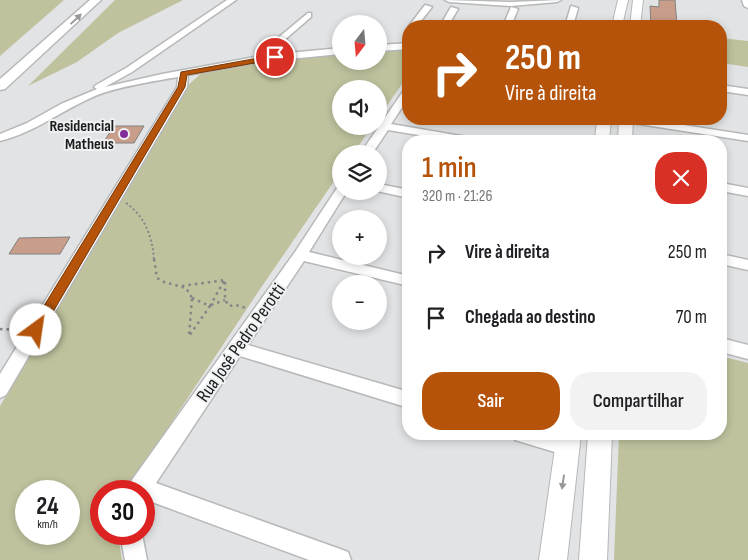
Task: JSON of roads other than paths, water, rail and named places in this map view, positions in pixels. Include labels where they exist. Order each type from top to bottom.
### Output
[{"type":"highway","points":[[42,32],[80,0]]},
{"type":"highway","points":[[0,86],[56,38],[96,0]]},
{"type":"highway","points":[[0,97],[56,38]]},
{"type":"main road","points":[[618,20],[623,0]]},
{"type":"main road","points":[[636,20],[638,0]]},
{"type":"main road","points":[[592,560],[600,440]]},
{"type":"main road","points":[[552,560],[568,441]]},
{"type":"street","points":[[90,99],[95,89],[129,70],[232,0]]},
{"type":"street","points":[[449,0],[511,4],[557,0]]},
{"type":"street","points":[[746,0],[748,6]]},
{"type":"street","points":[[418,20],[428,7]]},
{"type":"street","points":[[571,20],[574,8]]},
{"type":"street","points":[[448,20],[454,9]]},
{"type":"street","points":[[510,20],[514,10]]},
{"type":"street","points":[[258,59],[308,15]]},
{"type":"street","points":[[388,47],[402,44]]},
{"type":"street","points":[[0,138],[90,99],[121,89],[165,80],[179,74],[258,59],[332,52]]},
{"type":"street","points":[[121,89],[120,79],[129,70]]},
{"type":"street","points":[[0,390],[182,87],[179,74]]},
{"type":"street","points":[[727,89],[748,92]]},
{"type":"street","points":[[387,123],[402,100]]},
{"type":"street","points":[[665,125],[748,138]]},
{"type":"street","points":[[387,126],[438,135]]},
{"type":"street","points":[[727,188],[748,192]]},
{"type":"street","points":[[387,190],[402,193]]},
{"type":"street","name":"Rua José Pedro Perotti","points":[[144,480],[300,255],[335,200]]},
{"type":"street","points":[[300,255],[402,279]]},
{"type":"street","points":[[727,260],[748,265]]},
{"type":"street","points":[[727,347],[748,352]]},
{"type":"street","points":[[236,348],[402,398]]},
{"type":"street","points":[[155,495],[340,560]]},
{"type":"street","points":[[133,545],[136,560]]},
{"type":"place","name":"Residencial Matheus","points":[[124,134]]}]
